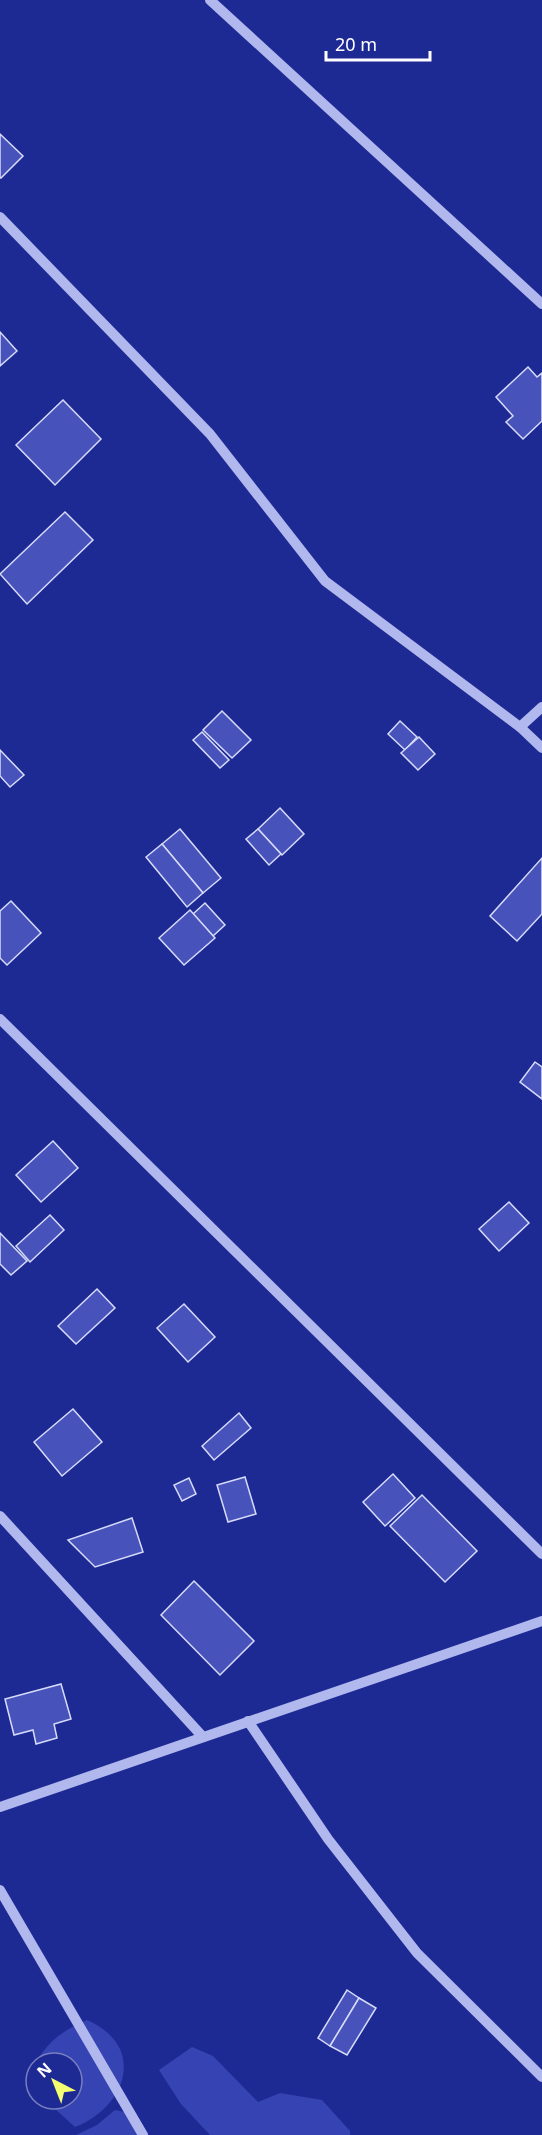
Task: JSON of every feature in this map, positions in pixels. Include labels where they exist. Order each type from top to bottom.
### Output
[{"type":"street","points":[[210,0],[542,304]]},
{"type":"street","points":[[0,217],[210,434],[325,581],[520,727],[542,748]]},
{"type":"street","points":[[520,727],[542,707]]},
{"type":"street","points":[[2,1026],[542,1554]]},
{"type":"street","points":[[0,1516],[203,1737]]},
{"type":"street","points":[[0,1807],[542,1621]]},
{"type":"street","points":[[248,1721],[328,1839],[417,1953],[542,2077]]},
{"type":"street","points":[[0,1890],[143,2135]]},
{"type":"shaded area","points":[[87,2020],[106,2031],[118,2045],[123,2060],[123,2076],[107,2106],[93,2118],[75,2127],[57,2111],[84,2111],[84,2051],[44,2051],[58,2036]]},
{"type":"shaded area","points":[[192,2047],[213,2056],[258,2102],[280,2093],[322,2100],[350,2131],[350,2135],[210,2135],[181,2104],[159,2070]]},
{"type":"shaded area","points":[[115,2110],[134,2114],[149,2135],[76,2135],[97,2125]]},
{"type":"building","points":[[0,134],[23,156],[1,178],[0,178]]},
{"type":"building","points":[[0,332],[17,351],[0,366]]},
{"type":"building","points":[[528,367],[537,377],[542,373],[542,421],[523,439],[506,422],[513,416],[496,397]]},
{"type":"building","points":[[63,400],[101,439],[55,485],[16,445]]},
{"type":"building","points":[[65,512],[93,540],[27,604],[0,574]]},
{"type":"building","points":[[222,711],[251,740],[232,758],[203,730]]},
{"type":"building","points":[[400,721],[417,737],[405,750],[388,734]]},
{"type":"building","points":[[202,732],[229,760],[220,768],[193,740]]},
{"type":"building","points":[[419,737],[435,754],[418,770],[401,753]]},
{"type":"building","points":[[0,750],[24,775],[10,787],[0,776]]},
{"type":"building","points":[[280,808],[304,834],[282,855],[258,829]]},
{"type":"building","points":[[180,829],[221,878],[203,893],[162,844]]},
{"type":"building","points":[[258,829],[281,854],[269,865],[246,839]]},
{"type":"building","points":[[162,844],[203,893],[187,907],[146,857]]},
{"type":"building","points":[[542,858],[542,914],[517,941],[490,916]]},
{"type":"building","points":[[11,901],[41,933],[7,965],[0,958],[0,911]]},
{"type":"building","points":[[205,903],[225,925],[213,936],[193,914]]},
{"type":"building","points":[[190,910],[215,938],[184,965],[159,938]]},
{"type":"building","points":[[535,1062],[542,1067],[542,1099],[520,1082]]},
{"type":"building","points":[[53,1141],[78,1168],[41,1202],[16,1175]]},
{"type":"building","points":[[509,1202],[529,1223],[499,1251],[479,1229]]},
{"type":"building","points":[[50,1215],[64,1230],[30,1262],[16,1246]]},
{"type":"building","points":[[0,1233],[27,1261],[11,1275],[0,1264]]},
{"type":"building","points":[[97,1289],[115,1308],[76,1344],[58,1326]]},
{"type":"building","points":[[184,1304],[215,1337],[188,1362],[157,1328]]},
{"type":"building","points":[[73,1409],[102,1442],[62,1476],[34,1442]]},
{"type":"building","points":[[239,1413],[251,1428],[214,1460],[202,1446]]},
{"type":"building","points":[[393,1474],[415,1498],[385,1526],[363,1502]]},
{"type":"building","points":[[245,1477],[256,1514],[228,1522],[217,1485]]},
{"type":"building","points":[[189,1478],[196,1494],[182,1501],[174,1485]]},
{"type":"building","points":[[422,1495],[477,1551],[445,1582],[390,1526]]},
{"type":"building","points":[[132,1518],[143,1552],[95,1567],[68,1540]]},
{"type":"building","points":[[194,1581],[254,1641],[220,1675],[161,1615]]},
{"type":"building","points":[[61,1684],[71,1719],[54,1724],[57,1738],[36,1744],[33,1730],[14,1735],[5,1699]]},
{"type":"building","points":[[347,1990],[359,1998],[330,2046],[318,2038]]},
{"type":"building","points":[[359,1998],[376,2008],[347,2055],[330,2046]]}]
